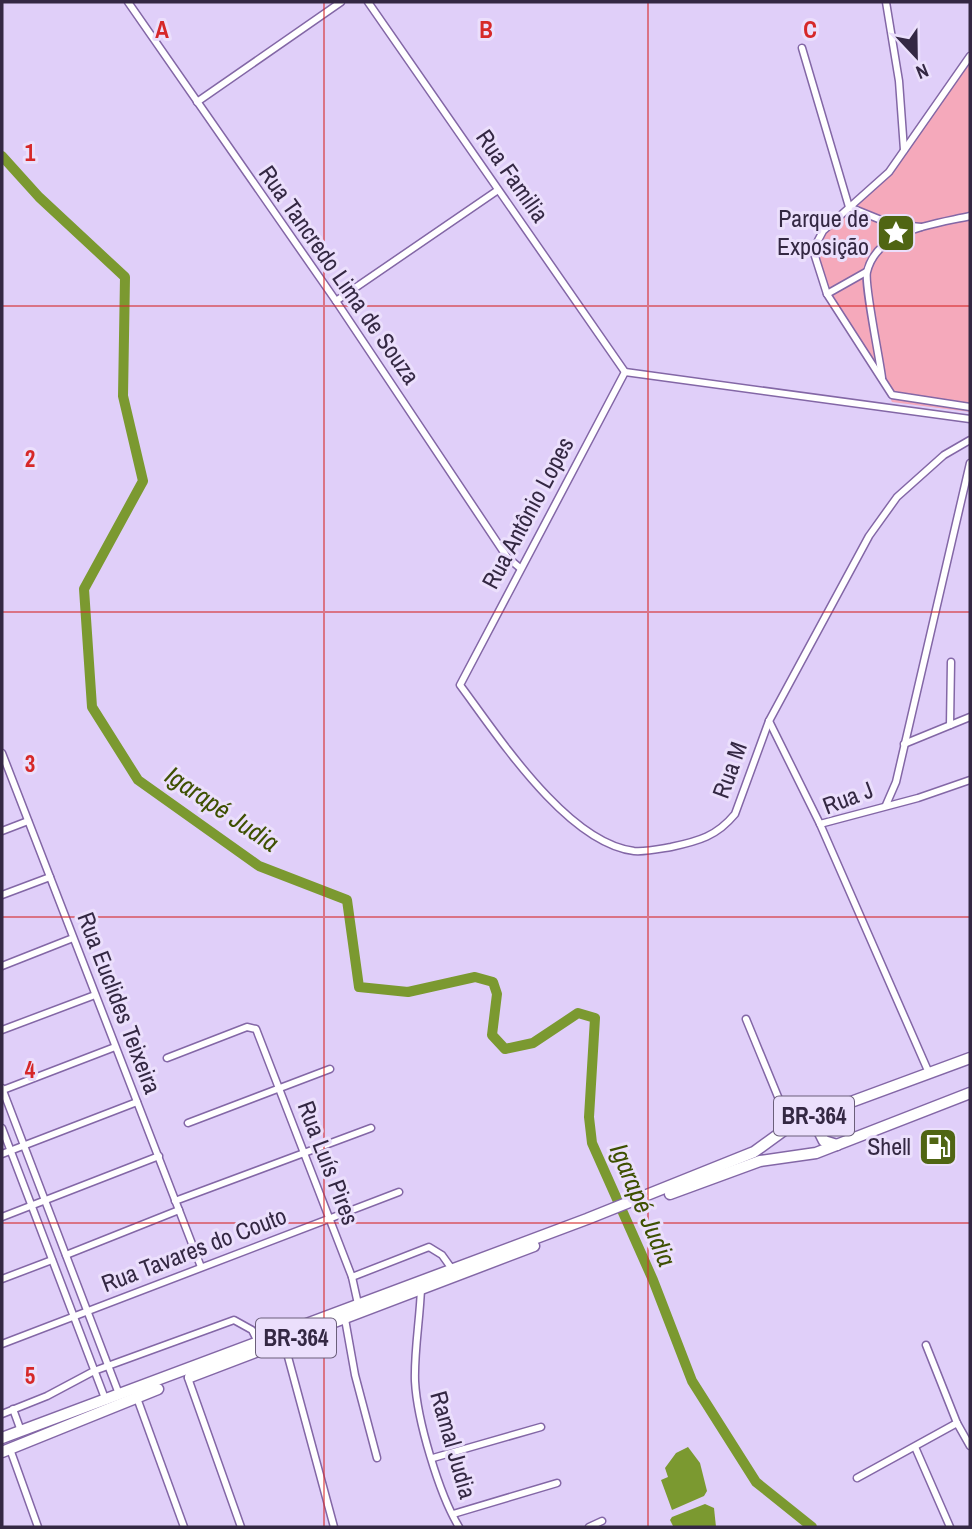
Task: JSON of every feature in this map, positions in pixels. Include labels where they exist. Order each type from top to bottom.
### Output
[{"type":"highway","name":"BR-364","points":[[6,1450],[672,1189],[754,1152],[790,1126],[968,1059]]},
{"type":"highway","name":"BR-364","points":[[672,1189],[760,1161],[804,1156],[970,1093]]},
{"type":"highway","points":[[826,1111],[819,1122],[819,1131],[824,1141],[837,1145]]},
{"type":"highway","name":"BR-364","points":[[2,1438],[120,1396],[452,1269],[589,1222]]},
{"type":"highway","points":[[62,1416],[67,1423],[65,1427]]},
{"type":"street","name":"Rua Tancredo Lima de Souza","points":[[128,2],[336,301],[507,557],[520,568]]},
{"type":"street","points":[[197,102],[341,2]]},
{"type":"street","name":"Rua Familia","points":[[368,2],[625,372]]},
{"type":"street","points":[[886,2],[899,81],[904,150]]},
{"type":"street","points":[[802,48],[849,207]]},
{"type":"street","points":[[970,56],[889,172],[815,242],[816,267],[827,294],[887,390],[898,397],[970,407]]},
{"type":"street","points":[[336,301],[498,191]]},
{"type":"street","points":[[849,207],[891,224],[921,227]]},
{"type":"street","points":[[827,294],[866,272],[882,246],[921,227],[970,216]]},
{"type":"street","points":[[866,272],[883,380]]},
{"type":"street","points":[[625,372],[970,419]]},
{"type":"street","name":"Rua Antônio Lopes","points":[[465,673],[625,372]]},
{"type":"street","name":"Rua M","points":[[465,673],[460,685],[555,807],[590,832],[634,851],[711,837],[735,814],[769,721],[869,536],[897,497],[944,455],[970,440]]},
{"type":"street","name":"Rua J","points":[[929,1073],[820,824],[886,805],[896,782],[970,463]]},
{"type":"street","points":[[950,725],[951,662]]},
{"type":"street","points":[[904,744],[970,717]]},
{"type":"street","points":[[769,721],[820,824]]},
{"type":"street","name":"Rua Euclides Teixeira","points":[[2,753],[4,766],[28,821],[201,1267]]},
{"type":"street","points":[[886,805],[918,798],[970,780]]},
{"type":"street","points":[[2,831],[28,821]]},
{"type":"street","points":[[2,895],[50,877]]},
{"type":"street","points":[[2,966],[73,939]]},
{"type":"street","points":[[2,1030],[95,995]]},
{"type":"street","points":[[746,1018],[790,1126]]},
{"type":"street","name":"Rua Luís Pires","points":[[167,1058],[247,1027],[256,1029],[352,1277],[358,1304]]},
{"type":"street","points":[[115,1047],[2,1089],[120,1396]]},
{"type":"street","points":[[188,1123],[330,1069]]},
{"type":"street","points":[[2,1154],[137,1102]]},
{"type":"street","points":[[2,1128],[106,1401]]},
{"type":"street","points":[[175,1201],[371,1128]]},
{"type":"street","points":[[2,1217],[159,1156]]},
{"type":"street","name":"Rua Tavares do Couto","points":[[2,1344],[399,1192]]},
{"type":"street","points":[[66,1255],[178,1210]]},
{"type":"street","points":[[352,1277],[429,1247],[442,1255],[452,1269]]},
{"type":"street","points":[[2,1279],[52,1260]]},
{"type":"street","name":"Ramal Judia","points":[[422,1288],[415,1384],[422,1422],[433,1458],[459,1527]]},
{"type":"street","points":[[345,1319],[355,1375],[377,1458]]},
{"type":"street","points":[[2,1414],[47,1396],[94,1371],[234,1320],[252,1330],[258,1343]]},
{"type":"street","points":[[284,1342],[334,1527]]},
{"type":"street","points":[[926,1345],[957,1423],[970,1446]]},
{"type":"street","points":[[188,1378],[241,1527]]},
{"type":"street","points":[[137,1398],[184,1527]]},
{"type":"street","points":[[13,1409],[22,1431]]},
{"type":"street","points":[[857,1478],[957,1423]]},
{"type":"street","points":[[433,1458],[541,1427]]},
{"type":"street","points":[[915,1447],[950,1527]]},
{"type":"street","points":[[6,1450],[38,1527]]},
{"type":"street","points":[[453,1514],[557,1483]]},
{"type":"street","points":[[589,1527],[602,1521]]},
{"type":"shaded area","name":"Parque de Exposição","points":[[970,56],[970,412],[892,402],[834,305],[818,264],[815,242],[889,172]]},
{"type":"shaded area","points":[[688,1447],[700,1463],[707,1491],[704,1496],[672,1510],[661,1480],[668,1477],[665,1468],[676,1453]]},
{"type":"shaded area","points":[[705,1504],[714,1508],[716,1527],[673,1526],[670,1520],[672,1517]]},
{"type":"waterway","name":"Igarapé Judia","points":[[2,156],[39,197],[125,277],[123,396],[143,481],[84,589],[92,707],[138,780],[259,866],[347,900],[359,987],[408,992],[475,977],[493,982],[497,994],[492,1035],[505,1049],[533,1043],[578,1013],[595,1018],[589,1117],[592,1143],[653,1280],[692,1381],[756,1482],[812,1527]]},
{"type":"place","name":"Parque de Exposição","points":[[896,233]]},
{"type":"place","name":"Shell","points":[[938,1147]]}]
